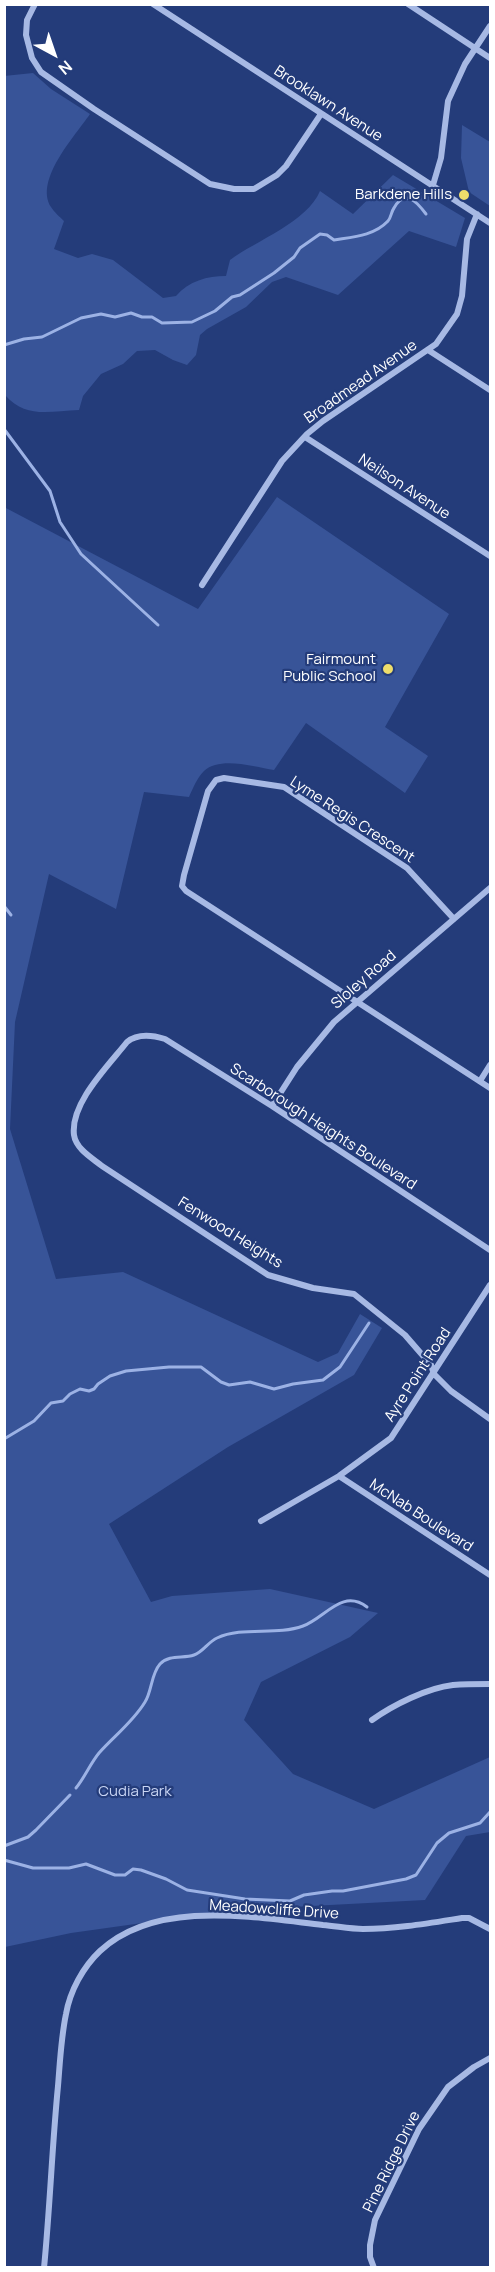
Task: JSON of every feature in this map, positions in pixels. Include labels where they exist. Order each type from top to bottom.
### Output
[{"type":"street","points":[[35,4],[27,20],[26,35],[32,58],[41,72],[210,184],[234,189],[254,189],[277,175],[286,166],[321,114]]},
{"type":"street","name":"Brooklawn Avenue","points":[[153,4],[490,223]]},
{"type":"street","points":[[408,4],[490,58]]},
{"type":"street","points":[[433,185],[441,158],[448,101],[490,26]]},
{"type":"street","name":"Broadmead Avenue","points":[[202,585],[282,461],[305,437],[323,421],[436,344],[457,314],[462,296],[467,239],[477,214]]},
{"type":"street","points":[[428,351],[490,390]]},
{"type":"street","name":"Neilson Avenue","points":[[305,437],[490,556]]},
{"type":"street","name":"Lyme Regis Crescent","points":[[357,1002],[192,897],[182,886],[203,805],[208,791],[216,780],[224,778],[284,787],[407,868],[454,919]]},
{"type":"street","name":"Sloley Road","points":[[272,1106],[316,1041],[334,1022],[490,888]]},
{"type":"street","points":[[357,1002],[490,1088]]},
{"type":"street","name":"Scarborough Heights Boulevard","points":[[74,1136],[76,1118],[83,1100],[127,1042],[138,1036],[148,1035],[165,1039],[272,1106],[490,1250]]},
{"type":"street","points":[[480,1082],[490,1065]]},
{"type":"street","name":"Fenwood Heights","points":[[74,1136],[81,1149],[102,1166],[268,1275],[312,1288],[354,1294],[405,1335],[431,1365],[434,1374],[451,1392],[490,1419]]},
{"type":"street","name":"Ayre Point Road","points":[[261,1521],[339,1476],[391,1438],[490,1285]]},
{"type":"street","name":"McNab Boulevard","points":[[339,1476],[490,1575]]},
{"type":"street","points":[[372,1720],[387,1709],[434,1689],[452,1685],[490,1684]]},
{"type":"street","name":"Meadowcliffe Drive","points":[[44,2268],[66,2013],[74,1988],[85,1969],[109,1944],[130,1929],[144,1924],[191,1917],[256,1918],[363,1929],[469,1918],[490,1929]]},
{"type":"street","name":"Pine Ridge Drive","points":[[373,2267],[370,2245],[375,2220],[419,2129],[448,2086],[490,2058]]},
{"type":"green space","points":[[33,73],[51,89],[90,114],[58,159],[48,184],[47,196],[51,207],[64,221],[54,249],[78,258],[92,254],[113,260],[163,298],[176,296],[199,280],[226,276],[230,260],[293,221],[314,202],[320,191],[353,214],[393,175],[465,218],[456,247],[409,231],[338,295],[286,277],[272,282],[246,307],[200,335],[196,355],[187,365],[155,350],[137,351],[123,364],[101,374],[83,396],[79,410],[39,412],[21,408],[5,395],[4,76]]},
{"type":"green space","points":[[462,125],[490,142],[490,206],[469,192],[461,158]]},
{"type":"green space","name":"Cudia Park","points":[[277,497],[449,614],[385,727],[428,756],[405,793],[306,723],[274,770],[238,764],[219,764],[204,771],[189,797],[144,792],[116,909],[49,874],[15,1022],[10,1129],[56,1279],[123,1272],[318,1362],[338,1353],[360,1314],[382,1328],[354,1375],[228,1447],[109,1524],[151,1602],[172,1596],[270,1589],[378,1613],[350,1637],[261,1682],[244,1720],[293,1774],[374,1809],[490,1757],[490,1832],[466,1836],[425,1900],[235,1910],[71,1933],[5,1947],[4,507],[198,609]]},
{"type":"waterway","points":[[4,345],[42,337],[81,318],[101,314],[115,317],[131,313],[142,317],[152,317],[162,323],[192,322],[215,311],[232,297],[240,295],[274,273],[294,257],[300,248],[320,234],[327,235],[334,240],[370,233],[388,221],[398,202],[407,198],[419,205],[426,214]]},
{"type":"waterway","points":[[4,429],[50,491],[60,522],[81,554],[158,625]]},
{"type":"waterway","points":[[4,906],[11,915]]},
{"type":"waterway","points":[[4,1439],[34,1421],[51,1403],[63,1401],[80,1389],[89,1391],[94,1389],[110,1376],[126,1371],[201,1367],[221,1382],[229,1385],[250,1382],[274,1389],[323,1380],[340,1367],[369,1323]]},
{"type":"waterway","points":[[76,1788],[99,1753],[140,1709],[147,1698],[157,1668],[164,1661],[194,1655],[214,1640],[227,1634],[293,1629],[303,1626],[342,1603],[358,1602],[367,1607]]},
{"type":"waterway","points":[[4,1846],[28,1837],[70,1795]]},
{"type":"waterway","points":[[4,1860],[33,1868],[69,1868],[86,1864],[115,1875],[125,1875],[133,1869],[141,1870],[187,1890],[245,1899],[290,1901],[304,1895],[343,1891],[416,1875],[437,1843],[449,1833],[480,1823],[490,1812]]},
{"type":"place","name":"Barkdene Hills","points":[[464,195]]},
{"type":"place","name":"Fairmount Public School","points":[[388,669]]}]
